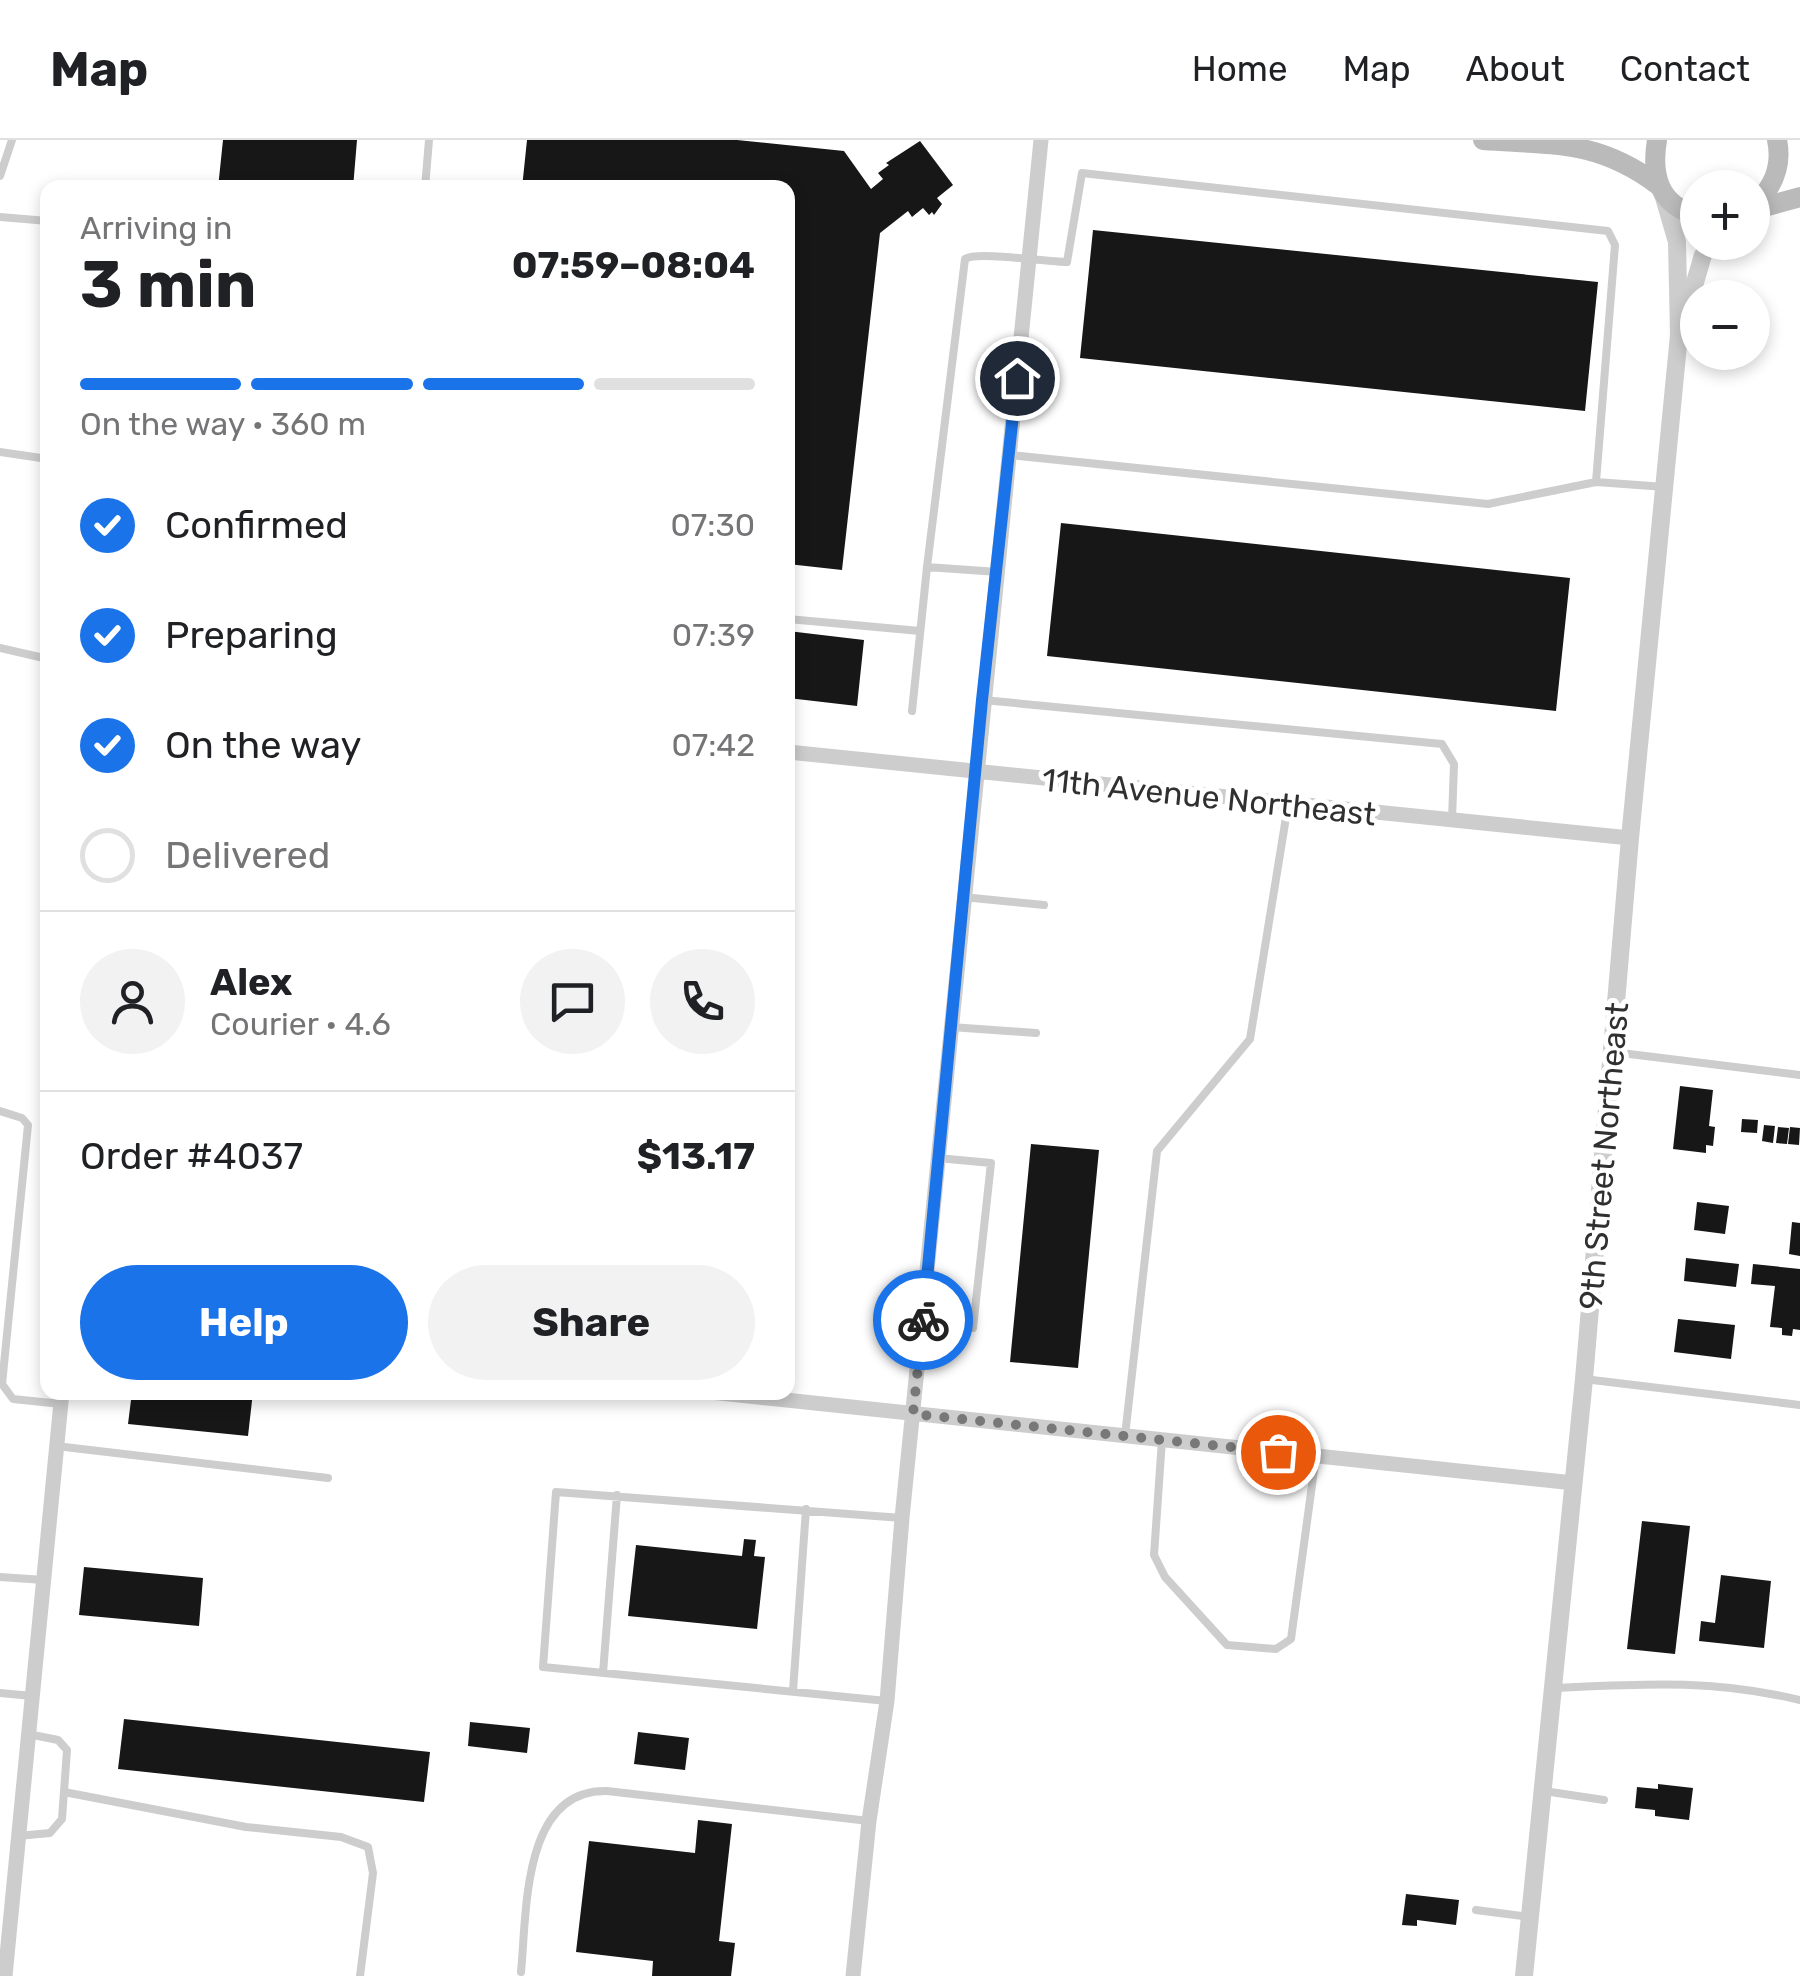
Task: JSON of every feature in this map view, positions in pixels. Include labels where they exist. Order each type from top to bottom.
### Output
[{"type":"main road","points":[[1483,140],[1599,150],[1634,166],[1680,208]]},
{"type":"main road","points":[[1657,140],[1654,167],[1660,189]]},
{"type":"main road","points":[[1770,186],[1779,157],[1777,140]]},
{"type":"main road","points":[[1786,140],[1800,152]]},
{"type":"main road","points":[[1770,204],[1800,197]]},
{"type":"street","points":[[853,1976],[869,1821],[888,1701],[902,1518],[982,700],[1041,140]]},
{"type":"street","name":"9th Street Northeast","points":[[1524,1976],[1584,1379],[1630,838],[1679,335],[1678,242],[1660,189]]},
{"type":"street","name":"9th Street Northeast","points":[[1679,335],[1702,260]]},
{"type":"street","name":"11th Avenue Northeast","points":[[795,753],[1630,838]]},
{"type":"street","points":[[5,1976],[62,1400]]},
{"type":"street","points":[[784,1400],[1574,1483]]},
{"type":"lane","points":[[0,176],[12,140]]},
{"type":"lane","points":[[426,180],[430,140]]},
{"type":"lane","points":[[912,711],[965,259],[974,254],[1028,262],[1066,262],[1082,172],[1608,231],[1615,245],[1596,482]]},
{"type":"lane","points":[[0,217],[40,220]]},
{"type":"lane","points":[[0,452],[40,458]]},
{"type":"lane","points":[[1010,455],[1488,504],[1596,482],[1665,487]]},
{"type":"lane","points":[[927,567],[998,572]]},
{"type":"lane","points":[[795,620],[920,631]]},
{"type":"lane","points":[[0,648],[40,658]]},
{"type":"lane","points":[[982,700],[1442,744],[1454,764],[1452,820]]},
{"type":"lane","points":[[1124,1436],[1157,1151],[1250,1039],[1288,806]]},
{"type":"lane","points":[[963,898],[1044,905]]},
{"type":"lane","points":[[951,1027],[1036,1033]]},
{"type":"lane","points":[[1613,1052],[1800,1074]]},
{"type":"lane","points":[[0,1111],[22,1118],[28,1126],[2,1384],[14,1400],[40,1399]]},
{"type":"lane","points":[[922,1326],[972,1328],[991,1163],[938,1158]]},
{"type":"lane","points":[[1584,1379],[1800,1405]]},
{"type":"lane","points":[[1162,1440],[1154,1555],[1165,1577],[1228,1645],[1276,1649],[1291,1639],[1316,1456]]},
{"type":"lane","points":[[56,1446],[328,1478]]},
{"type":"lane","points":[[888,1701],[543,1667],[556,1492],[902,1518]]},
{"type":"lane","points":[[603,1673],[617,1494]]},
{"type":"lane","points":[[793,1691],[806,1510]]},
{"type":"lane","points":[[0,1577],[44,1580]]},
{"type":"lane","points":[[1553,1688],[1687,1682],[1800,1700]]},
{"type":"lane","points":[[0,1692],[32,1696]]},
{"type":"lane","points":[[18,1836],[50,1833],[62,1819],[67,1750],[58,1740],[28,1734]]},
{"type":"lane","points":[[521,1972],[530,1876],[545,1830],[564,1802],[574,1796],[588,1791],[608,1792],[869,1821]]},
{"type":"lane","points":[[1543,1791],[1604,1800]]},
{"type":"lane","points":[[64,1792],[246,1828],[341,1838],[368,1847],[373,1873],[360,1976]]},
{"type":"lane","points":[[1476,1910],[1530,1916]]},
{"type":"building","points":[[223,140],[357,140],[354,180],[219,180]]},
{"type":"building","points":[[527,140],[737,140],[844,151],[871,189],[883,179],[878,173],[889,165],[886,163],[920,141],[953,185],[937,198],[942,204],[934,215],[923,208],[912,217],[908,211],[880,233],[842,570],[795,565],[795,180],[523,180]]},
{"type":"building","points":[[1093,230],[1598,282],[1585,411],[1080,358]]},
{"type":"building","points":[[1061,523],[1570,578],[1556,711],[1047,656]]},
{"type":"building","points":[[795,632],[864,640],[857,706],[795,699]]},
{"type":"building","points":[[1680,1086],[1713,1090],[1709,1126],[1715,1127],[1713,1146],[1706,1145],[1706,1153],[1673,1149]]},
{"type":"building","points":[[1742,1119],[1758,1120],[1757,1133],[1741,1132]]},
{"type":"building","points":[[1764,1125],[1775,1126],[1773,1143],[1762,1141]]},
{"type":"building","points":[[1778,1127],[1789,1128],[1787,1144],[1776,1143]]},
{"type":"building","points":[[1790,1127],[1800,1128],[1799,1145],[1788,1144]]},
{"type":"building","points":[[1031,1144],[1099,1150],[1078,1368],[1010,1362]]},
{"type":"building","points":[[1697,1202],[1729,1206],[1725,1234],[1694,1230]]},
{"type":"building","points":[[1792,1222],[1800,1223],[1800,1256],[1789,1254]]},
{"type":"building","points":[[1686,1258],[1739,1264],[1736,1287],[1684,1281]]},
{"type":"building","points":[[1753,1264],[1800,1269],[1800,1330],[1793,1329],[1792,1336],[1782,1335],[1782,1328],[1770,1327],[1775,1286],[1751,1284]]},
{"type":"building","points":[[1678,1319],[1735,1325],[1731,1359],[1674,1352]]},
{"type":"building","points":[[131,1400],[252,1400],[248,1436],[128,1424]]},
{"type":"building","points":[[1642,1521],[1690,1526],[1675,1654],[1627,1649]]},
{"type":"building","points":[[744,1539],[756,1540],[754,1556],[765,1557],[757,1629],[628,1616],[636,1545],[742,1556]]},
{"type":"building","points":[[84,1567],[203,1578],[199,1626],[79,1615]]},
{"type":"building","points":[[1721,1575],[1771,1581],[1764,1648],[1699,1641],[1701,1621],[1715,1623]]},
{"type":"building","points":[[124,1719],[430,1752],[424,1802],[118,1769]]},
{"type":"building","points":[[470,1722],[530,1728],[527,1753],[468,1746]]},
{"type":"building","points":[[638,1732],[689,1738],[685,1770],[634,1764]]},
{"type":"building","points":[[1658,1784],[1693,1788],[1689,1820],[1655,1816],[1655,1810],[1635,1808],[1637,1787],[1658,1789]]},
{"type":"building","points":[[698,1820],[732,1824],[719,1941],[735,1943],[731,1976],[652,1976],[653,1961],[576,1952],[589,1841],[695,1853]]},
{"type":"building","points":[[1406,1894],[1459,1900],[1456,1925],[1417,1920],[1417,1926],[1402,1925]]},
{"type":"way so far","points":[[923,1320],[913,1414],[1278,1452]]},
{"type":"route","points":[[923,1320],[1017,378]]}]
